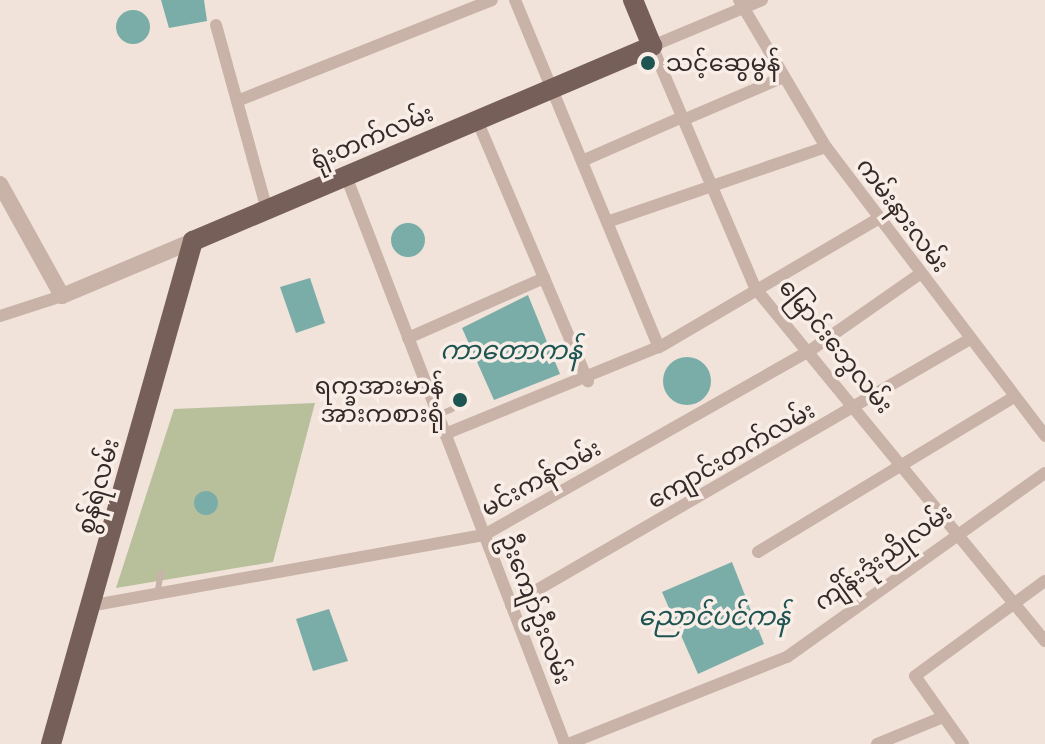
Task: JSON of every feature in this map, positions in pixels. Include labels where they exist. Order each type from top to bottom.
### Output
[{"type":"main road","name":"မြောင်းဘွေလမ်း","points":[[633,0],[652,46]]},
{"type":"main road","name":"ရုံးတက်လမ်း","points":[[193,241],[652,46]]},
{"type":"main road","name":"စွန်ရဲလမ်း","points":[[48,743],[193,241]]},
{"type":"street","points":[[237,101],[492,0]]},
{"type":"street","points":[[515,0],[659,347]]},
{"type":"street","name":"ရုံးတက်လမ်း","points":[[652,46],[741,4],[762,0]]},
{"type":"street","name":"ကမ်းနားလမ်း","points":[[741,4],[826,147],[1045,436]]},
{"type":"street","points":[[216,25],[267,210]]},
{"type":"street","name":"မြောင်းဘွေလမ်း","points":[[652,46],[755,288],[1045,641]]},
{"type":"street","points":[[582,161],[784,77]]},
{"type":"street","points":[[477,120],[588,381]]},
{"type":"street","points":[[607,222],[710,184],[826,147]]},
{"type":"street","name":"ဦးကျော်ဦးလမ်း","points":[[346,176],[566,744]]},
{"type":"street","points":[[0,184],[62,296]]},
{"type":"street","points":[[445,434],[588,381],[659,347],[755,288],[878,219]]},
{"type":"street","name":"ရုံးတက်လမ်း","points":[[0,316],[62,296],[193,241]]},
{"type":"street","name":"မင်းကန်လမ်း","points":[[89,606],[484,535],[808,352],[920,274]]},
{"type":"street","points":[[408,338],[544,278]]},
{"type":"street","name":"ကျောင်းတက်လမ်း","points":[[511,605],[855,409],[970,339]]},
{"type":"street","points":[[758,552],[1014,397]]},
{"type":"street","name":"ကျိန်းဒုံးညိုလမ်း","points":[[566,744],[787,657],[954,531],[1045,473]]},
{"type":"street","points":[[963,744],[915,676],[1045,581]]},
{"type":"street","points":[[877,744],[943,717]]},
{"type":"lane","points":[[427,387],[441,381]]},
{"type":"lane","points":[[438,415],[452,409]]},
{"type":"lane","points":[[157,595],[161,573]]},
{"type":"green space","points":[[315,403],[273,562],[116,588],[174,409]]},
{"type":"water","points":[[161,0],[204,0],[207,21],[169,28]]},
{"type":"water","points":[[133,10],[145,15],[150,27],[145,39],[133,44],[121,39],[116,27],[121,15]]},
{"type":"water","points":[[408,223],[420,228],[425,240],[420,252],[408,257],[396,252],[391,240],[396,228]]},
{"type":"water","points":[[310,278],[325,323],[296,333],[280,287]]},
{"type":"water","name":"ကာတောကန်","points":[[528,295],[560,374],[494,400],[462,328]]},
{"type":"water","points":[[687,357],[704,364],[711,381],[704,398],[687,405],[670,398],[663,381],[670,364]]},
{"type":"water","points":[[206,491],[215,494],[218,503],[215,512],[206,515],[197,512],[194,503],[197,494]]},
{"type":"water","name":"ညောင်ပင်ကန်","points":[[732,562],[764,644],[698,674],[662,592]]},
{"type":"water","points":[[329,609],[348,661],[313,671],[296,619]]},
{"type":"place","name":"သင့်ဆွေမွန်","points":[[648,63]]},
{"type":"place","name":"ရက္ခအားမာန် အားကစားရုံ","points":[[460,400]]}]
